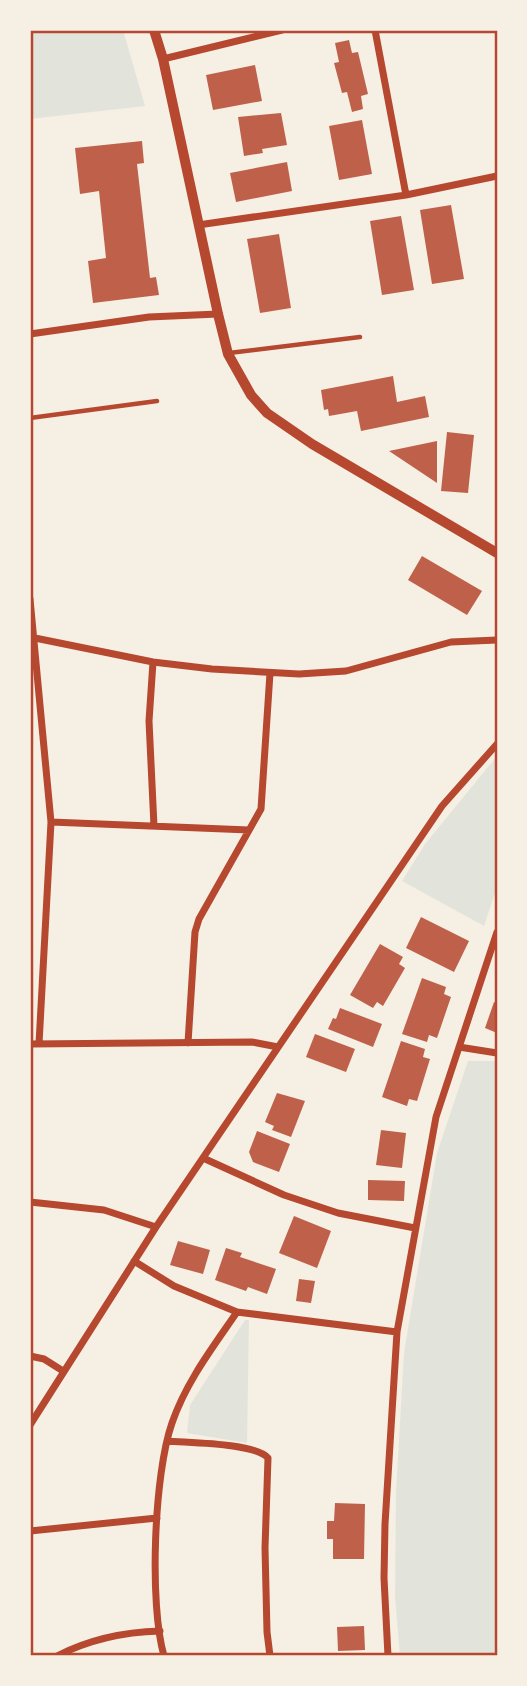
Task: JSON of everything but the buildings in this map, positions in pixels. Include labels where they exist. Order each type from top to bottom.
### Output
[{"type":"street","points":[[154,30],[163,59],[197,225],[228,354],[247,389],[267,412],[312,444],[497,553]]},
{"type":"street","points":[[163,59],[282,30]]},
{"type":"street","points":[[374,30],[406,195]]},
{"type":"street","points":[[197,225],[406,195],[497,176]]},
{"type":"street","points":[[30,334],[149,317],[218,314]]},
{"type":"street","points":[[30,598],[51,822],[39,1044]]},
{"type":"street","points":[[33,638],[153,662],[299,674],[346,671],[451,642],[497,640]]},
{"type":"street","points":[[153,662],[149,721],[154,826]]},
{"type":"street","points":[[188,1043],[195,932],[199,919],[261,809],[270,673]]},
{"type":"street","points":[[30,1425],[156,1227],[442,806],[497,744]]},
{"type":"street","points":[[51,822],[249,830]]},
{"type":"street","points":[[388,1656],[384,1578],[385,1524],[397,1332],[436,1118],[497,932]]},
{"type":"street","points":[[30,1044],[252,1042],[278,1047]]},
{"type":"street","points":[[459,1047],[497,1053]]},
{"type":"street","points":[[203,1158],[284,1195],[338,1213],[415,1228]]},
{"type":"street","points":[[30,1202],[104,1210],[156,1227]]},
{"type":"street","points":[[134,1261],[174,1286],[237,1312],[397,1332]]},
{"type":"street","points":[[164,1656],[156,1579],[157,1518],[167,1441],[171,1424],[185,1392],[237,1312]]},
{"type":"street","points":[[30,1356],[44,1359],[63,1371]]},
{"type":"street","points":[[167,1441],[248,1449],[263,1452],[268,1458],[265,1548],[270,1656]]},
{"type":"street","points":[[30,1531],[157,1518]]},
{"type":"street","points":[[57,1656],[76,1646],[110,1636],[160,1631]]},
{"type":"lane","points":[[228,354],[360,337]]},
{"type":"lane","points":[[30,418],[157,401]]},
{"type":"shaded area","points":[[30,30],[123,30],[145,106],[30,119]]},
{"type":"shaded area","points":[[497,756],[497,887],[484,926],[402,881],[425,844]]},
{"type":"shaded area","points":[[468,1061],[497,1061],[497,1656],[400,1656],[395,1597],[396,1492],[404,1353],[437,1153]]},
{"type":"shaded area","points":[[245,1320],[249,1320],[247,1443],[187,1433],[190,1405]]}]
